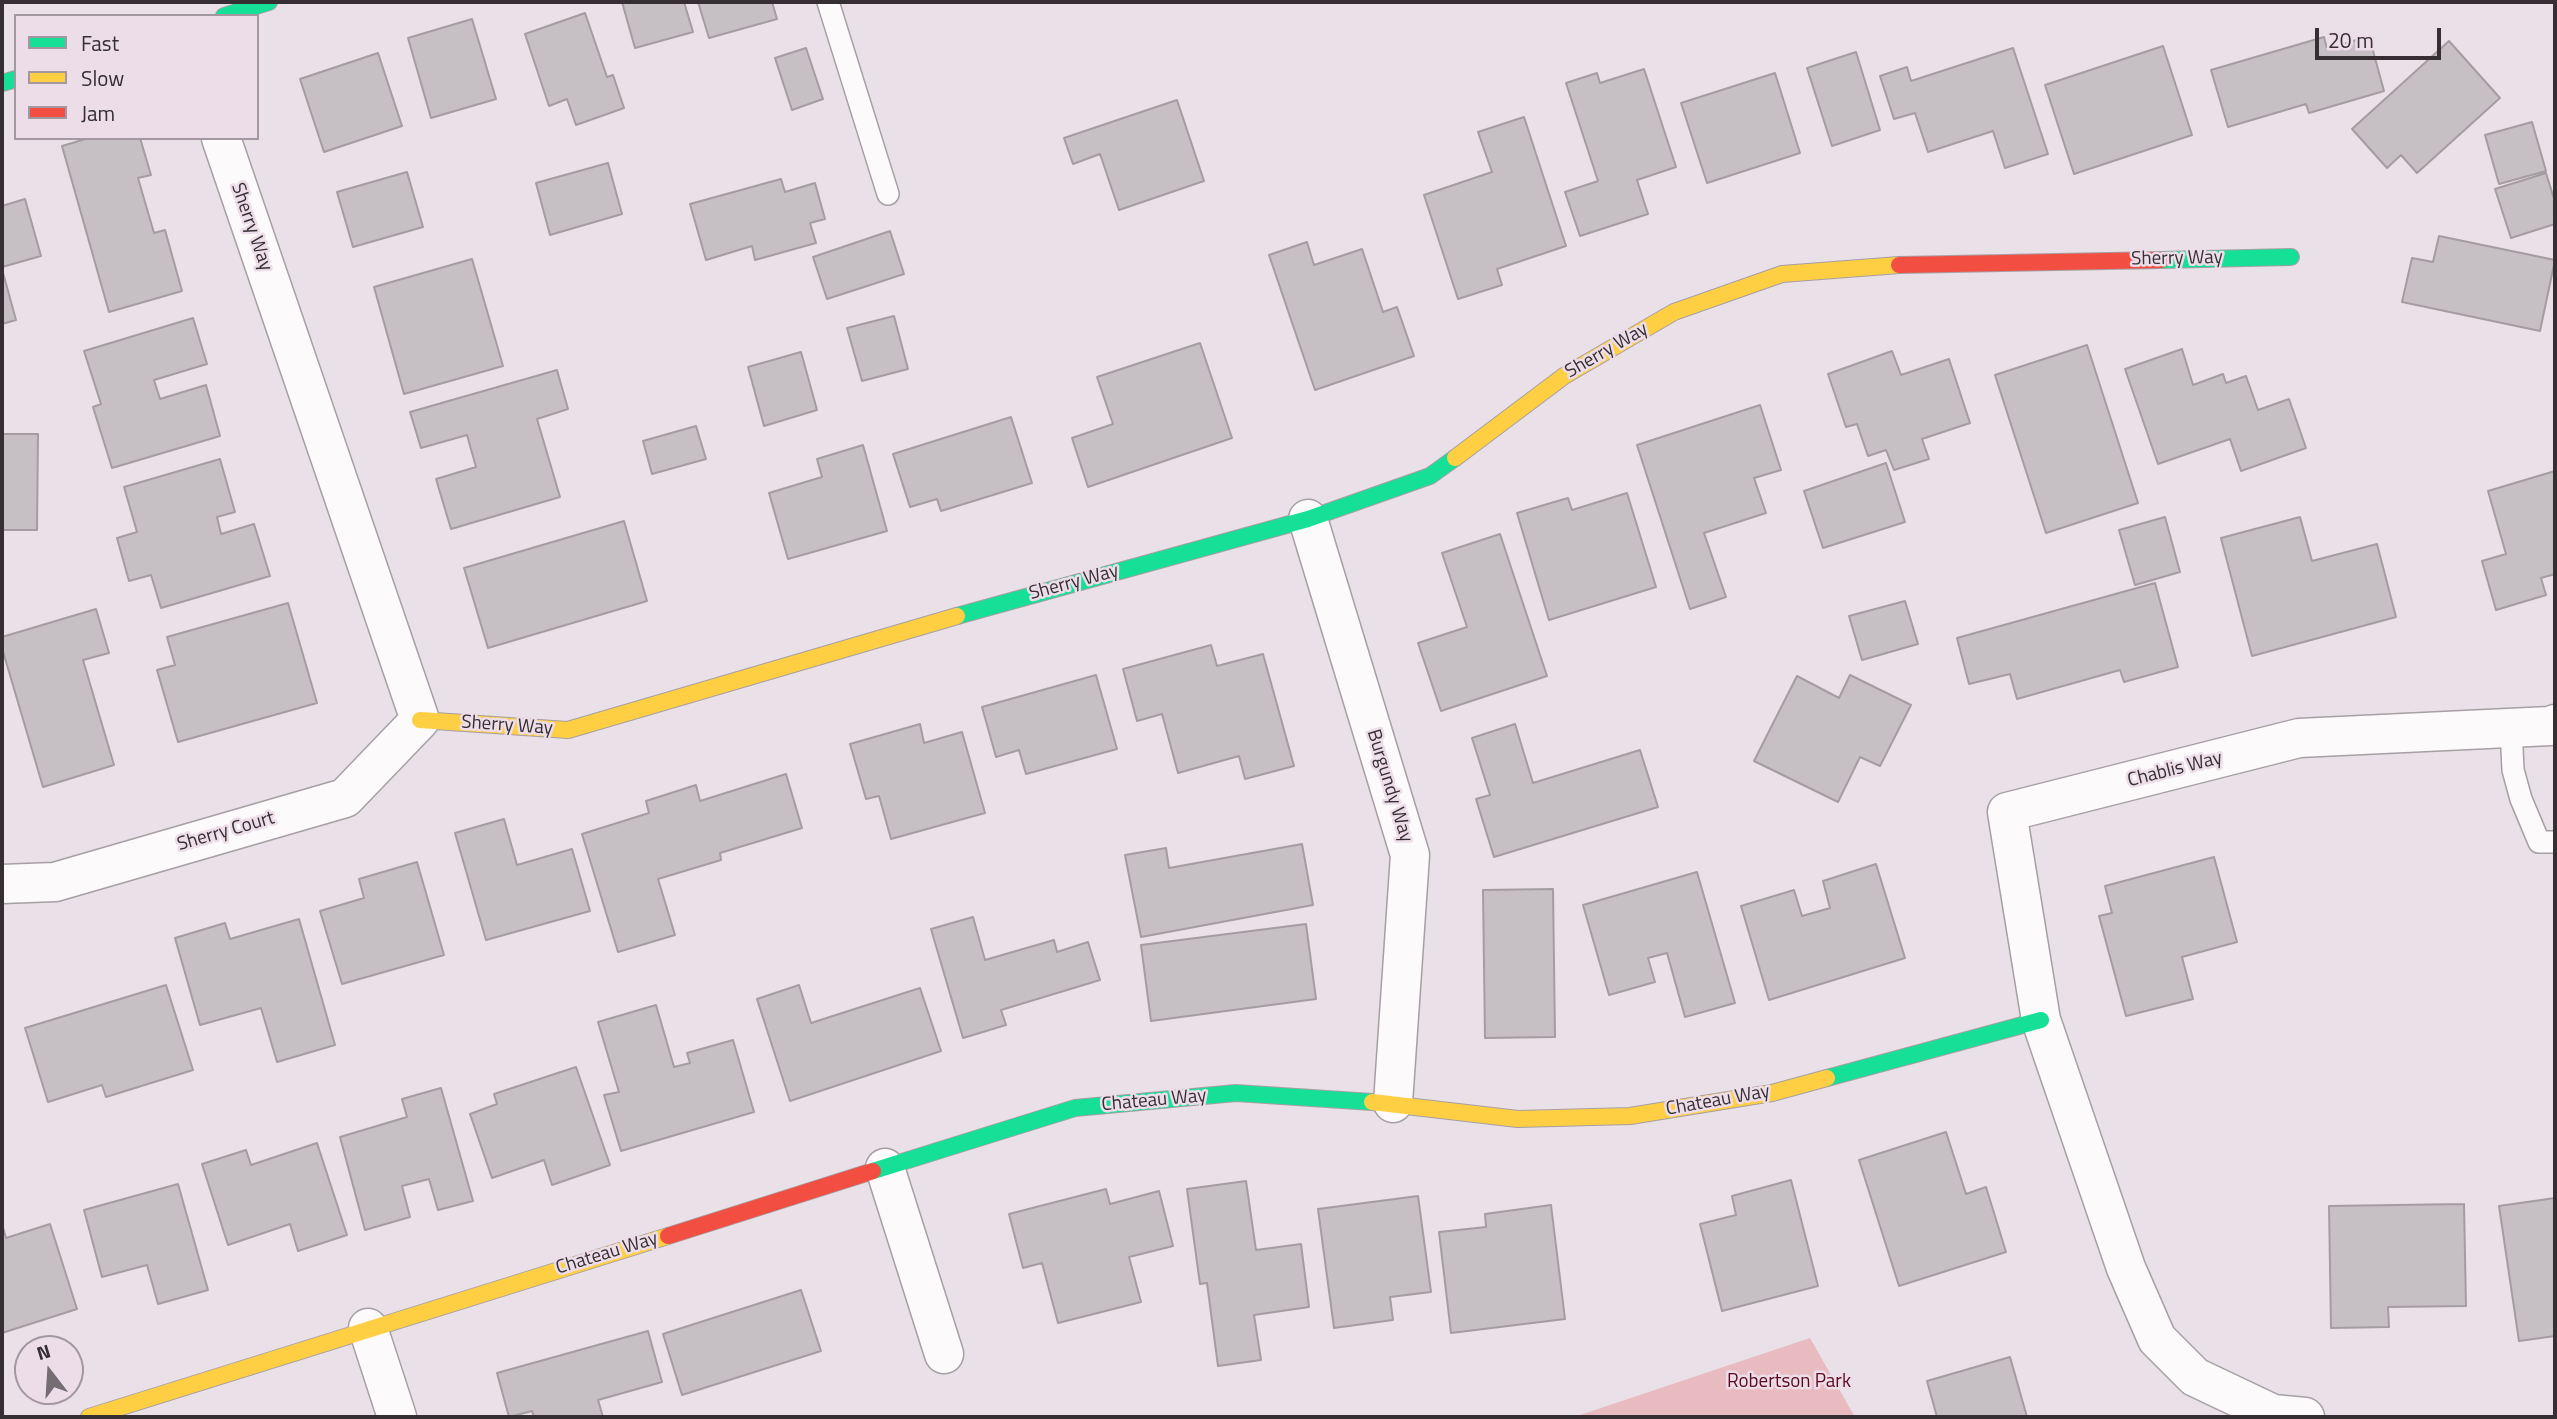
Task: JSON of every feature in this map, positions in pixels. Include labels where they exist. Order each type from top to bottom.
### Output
[{"type":"street","points":[[230,14],[269,2]]},
{"type":"street","name":"Sherry Way","points":[[222,140],[420,720],[568,730],[995,605],[1308,519],[1430,476],[1564,376],[1674,312],[1782,274],[1879,265],[2291,257]]},
{"type":"street","name":"Burgundy Way","points":[[1308,519],[1410,855],[1393,1103]]},
{"type":"street","name":"Sherry Court","points":[[2,884],[55,882],[345,798],[420,720]]},
{"type":"street","name":"Chablis Way","points":[[2041,1020],[2007,812],[2299,738],[2555,724]]},
{"type":"street","points":[[2041,1020],[2126,1268],[2157,1339],[2195,1377],[2273,1414],[2305,1417]]},
{"type":"street","name":"Chateau Way","points":[[89,1417],[1075,1108],[1236,1093],[1393,1103],[1518,1119],[1630,1116],[1772,1093],[2041,1020]]},
{"type":"street","points":[[885,1168],[944,1354]]},
{"type":"street","points":[[368,1328],[397,1417]]},
{"type":"lane","points":[[828,2],[888,194]]},
{"type":"lane","points":[[2511,727],[2513,770],[2521,799],[2539,842],[2555,842]]},
{"type":"green space","name":"Robertson Park","points":[[1810,1338],[1855,1417],[1574,1417]]},
{"type":"building","points":[[622,2],[684,2],[693,32],[635,48]]},
{"type":"building","points":[[698,2],[772,2],[777,19],[709,38]]},
{"type":"building","points":[[585,13],[607,77],[613,75],[624,108],[576,125],[567,99],[549,106],[525,34]]},
{"type":"building","points":[[472,19],[496,99],[431,118],[408,38]]},
{"type":"building","points":[[2369,36],[2384,91],[2309,113],[2306,104],[2228,127],[2211,70],[2324,37],[2327,49]]},
{"type":"building","points":[[2449,41],[2500,98],[2417,173],[2401,155],[2387,168],[2352,129]]},
{"type":"building","points":[[2163,46],[2192,135],[2074,174],[2045,85]]},
{"type":"building","points":[[806,48],[823,99],[792,110],[775,58]]},
{"type":"building","points":[[2013,48],[2048,154],[2005,168],[1993,131],[1928,152],[1915,113],[1894,119],[1880,76],[1907,67],[1911,81]]},
{"type":"building","points":[[1856,52],[1880,130],[1832,146],[1807,68]]},
{"type":"building","points":[[378,53],[402,126],[324,152],[300,79]]},
{"type":"building","points":[[1644,69],[1676,167],[1637,180],[1648,214],[1580,236],[1565,192],[1598,181],[1566,83],[1597,73],[1600,83]]},
{"type":"building","points":[[1775,73],[1800,153],[1707,183],[1681,103]]},
{"type":"building","points":[[1177,100],[1204,181],[1119,210],[1100,154],[1073,164],[1064,138]]},
{"type":"building","points":[[1524,117],[1566,246],[1497,269],[1502,285],[1458,299],[1424,195],[1492,172],[1478,132]]},
{"type":"building","points":[[2532,122],[2546,171],[2499,184],[2485,135]]},
{"type":"building","points":[[82,140],[141,140],[151,175],[138,178],[154,233],[165,230],[182,291],[109,312],[62,146]]},
{"type":"building","points":[[608,163],[622,214],[550,235],[536,183]]},
{"type":"building","points":[[407,172],[423,227],[353,247],[337,192]]},
{"type":"building","points":[[2546,173],[2555,202],[2555,224],[2511,238],[2495,189]]},
{"type":"building","points":[[781,179],[785,192],[815,183],[825,219],[810,223],[816,243],[755,260],[752,246],[706,260],[690,204]]},
{"type":"building","points":[[25,199],[41,256],[2,267],[2,206]]},
{"type":"building","points":[[890,231],[904,274],[827,299],[813,257]]},
{"type":"building","points":[[2439,236],[2555,260],[2540,331],[2402,302],[2412,258],[2433,262]]},
{"type":"building","points":[[1307,242],[1314,265],[1362,249],[1383,312],[1397,307],[1414,356],[1315,390],[1269,255]]},
{"type":"building","points":[[472,259],[503,366],[404,394],[374,287]]},
{"type":"building","points":[[2,269],[16,320],[2,324]]},
{"type":"building","points":[[894,316],[908,369],[862,381],[847,328]]},
{"type":"building","points":[[193,318],[207,364],[154,380],[160,399],[206,385],[220,436],[112,468],[93,407],[101,404],[84,351]]},
{"type":"building","points":[[1200,343],[1232,438],[1088,487],[1072,438],[1113,424],[1097,377]]},
{"type":"building","points":[[2087,345],[2138,503],[2046,533],[1995,375]]},
{"type":"building","points":[[2182,349],[2193,385],[2223,374],[2226,383],[2246,376],[2258,410],[2289,399],[2306,448],[2241,471],[2230,439],[2158,464],[2125,369]]},
{"type":"building","points":[[1892,351],[1901,375],[1949,359],[1970,423],[1922,439],[1929,459],[1894,470],[1886,450],[1868,456],[1857,424],[1846,427],[1828,374]]},
{"type":"building","points":[[801,352],[817,410],[764,426],[748,367]]},
{"type":"building","points":[[557,370],[568,409],[537,419],[560,497],[451,529],[436,479],[476,467],[467,435],[421,448],[410,412]]},
{"type":"building","points":[[1760,405],[1781,470],[1754,478],[1766,513],[1704,533],[1726,597],[1690,609],[1637,445]]},
{"type":"building","points":[[1011,417],[1032,483],[941,511],[937,499],[910,507],[893,454]]},
{"type":"building","points":[[696,426],[706,459],[652,474],[643,441]]},
{"type":"building","points":[[2,434],[38,434],[37,530],[2,530]]},
{"type":"building","points":[[863,445],[887,531],[788,559],[769,493],[822,477],[817,459]]},
{"type":"building","points":[[220,459],[235,512],[217,517],[221,534],[254,524],[270,576],[161,608],[151,575],[129,581],[117,538],[137,532],[124,487]]},
{"type":"building","points":[[1886,463],[1905,522],[1823,548],[1804,491]]},
{"type":"building","points":[[2555,471],[2555,574],[2541,578],[2546,595],[2496,610],[2482,561],[2506,554],[2488,491]]},
{"type":"building","points":[[1627,493],[1656,587],[1549,620],[1517,513],[1568,498],[1572,510]]},
{"type":"building","points":[[2165,517],[2180,572],[2135,585],[2119,530]]},
{"type":"building","points":[[2300,517],[2312,561],[2377,544],[2396,617],[2252,656],[2221,538]]},
{"type":"building","points":[[624,521],[647,601],[488,648],[464,568]]},
{"type":"building","points":[[1500,534],[1547,676],[1441,711],[1418,643],[1467,627],[1442,553]]},
{"type":"building","points":[[2155,583],[2178,667],[2124,682],[2120,670],[2017,699],[2010,674],[1969,684],[1957,638]]},
{"type":"building","points":[[1905,601],[1918,644],[1862,660],[1849,616]]},
{"type":"building","points":[[288,603],[317,703],[178,742],[157,670],[175,665],[167,637]]},
{"type":"building","points":[[96,609],[109,653],[83,660],[114,765],[43,787],[2,648],[2,637]]},
{"type":"building","points":[[1211,645],[1217,666],[1263,654],[1294,766],[1245,779],[1239,756],[1178,773],[1162,714],[1137,721],[1123,669]]},
{"type":"building","points":[[1096,675],[1117,749],[1026,774],[1019,750],[996,757],[982,707]]},
{"type":"building","points":[[1850,675],[1911,705],[1880,766],[1860,757],[1838,802],[1754,761],[1797,676],[1839,698]]},
{"type":"building","points":[[920,724],[924,743],[962,732],[985,813],[891,839],[879,796],[866,799],[850,744]]},
{"type":"building","points":[[1515,724],[1533,783],[1640,750],[1658,807],[1494,857],[1476,799],[1490,795],[1472,738]]},
{"type":"building","points":[[786,774],[802,828],[720,853],[721,860],[658,879],[675,935],[618,952],[582,834],[649,813],[646,801],[696,785],[700,801]]},
{"type":"building","points":[[504,819],[517,865],[572,849],[590,911],[486,940],[455,833]]},
{"type":"building","points":[[1302,844],[1313,905],[1141,937],[1125,855],[1166,848],[1169,868]]},
{"type":"building","points":[[2214,857],[2237,942],[2182,957],[2193,999],[2126,1016],[2099,916],[2112,913],[2105,886]]},
{"type":"building","points":[[417,862],[444,955],[342,984],[320,911],[364,898],[359,879]]},
{"type":"building","points":[[1876,864],[1905,958],[1769,1000],[1741,906],[1794,890],[1802,916],[1830,908],[1823,881]]},
{"type":"building","points":[[1697,872],[1735,1003],[1685,1017],[1667,953],[1648,958],[1655,982],[1609,995],[1583,905]]},
{"type":"building","points":[[1553,889],[1555,1037],[1485,1038],[1483,890]]},
{"type":"building","points":[[973,917],[985,960],[1054,940],[1057,952],[1088,942],[1100,980],[1001,1010],[1006,1025],[963,1038],[931,929]]},
{"type":"building","points":[[299,919],[335,1045],[277,1062],[261,1008],[200,1025],[175,938],[225,923],[230,939]]},
{"type":"building","points":[[1306,924],[1316,999],[1151,1021],[1141,945]]},
{"type":"building","points":[[166,985],[193,1070],[106,1097],[102,1085],[48,1102],[25,1028]]},
{"type":"building","points":[[799,985],[811,1023],[920,988],[941,1051],[790,1101],[757,999]]},
{"type":"building","points":[[656,1005],[674,1067],[690,1063],[687,1053],[733,1040],[754,1112],[621,1151],[604,1095],[619,1092],[598,1022]]},
{"type":"building","points":[[576,1067],[610,1165],[552,1185],[544,1160],[492,1178],[470,1114],[497,1104],[494,1094]]},
{"type":"building","points":[[441,1088],[473,1201],[438,1210],[429,1179],[402,1186],[410,1217],[365,1230],[340,1137],[407,1117],[402,1099]]},
{"type":"building","points":[[1946,1132],[1966,1194],[1986,1187],[2006,1252],[1899,1286],[1859,1160]]},
{"type":"building","points":[[317,1143],[347,1235],[298,1251],[290,1224],[228,1245],[202,1164],[246,1150],[251,1165]]},
{"type":"building","points":[[1791,1180],[1818,1286],[1722,1311],[1700,1224],[1736,1215],[1732,1196]]},
{"type":"building","points":[[1246,1181],[1256,1250],[1301,1244],[1309,1307],[1254,1315],[1261,1360],[1218,1366],[1207,1283],[1200,1284],[1187,1189]]},
{"type":"building","points":[[178,1184],[208,1290],[158,1304],[147,1265],[102,1277],[84,1210]]},
{"type":"building","points":[[1106,1189],[1110,1204],[1159,1191],[1173,1246],[1129,1257],[1141,1302],[1058,1323],[1042,1263],[1023,1268],[1009,1214]]},
{"type":"building","points":[[1418,1196],[1431,1292],[1390,1297],[1393,1320],[1334,1328],[1318,1209]]},
{"type":"building","points":[[2555,1198],[2555,1336],[2519,1341],[2499,1206]]},
{"type":"building","points":[[2464,1204],[2466,1306],[2388,1307],[2389,1327],[2331,1328],[2329,1206]]},
{"type":"building","points":[[1551,1205],[1565,1319],[1451,1333],[1439,1232],[1486,1227],[1485,1214]]},
{"type":"building","points":[[2,1224],[6,1238],[50,1224],[77,1309],[2,1333]]},
{"type":"building","points":[[801,1290],[821,1351],[682,1395],[663,1334]]},
{"type":"building","points":[[648,1331],[662,1382],[598,1400],[603,1417],[534,1417],[532,1411],[509,1417],[497,1373]]},
{"type":"building","points":[[2010,1357],[2027,1417],[1937,1417],[1927,1381]]},
{"type":"traffic: fast","points":[[230,14],[269,2]]},
{"type":"traffic: fast","points":[[2,83],[14,80]]},
{"type":"traffic: fast","points":[[2161,260],[2291,257]]},
{"type":"traffic: fast","points":[[957,616],[1308,519],[1430,476],[1455,458]]},
{"type":"traffic: fast","points":[[1827,1078],[2041,1020]]},
{"type":"traffic: fast","points":[[873,1171],[1075,1108],[1236,1093],[1372,1102]]},
{"type":"traffic: slow","points":[[1455,458],[1564,376],[1674,312],[1782,274],[1899,265]]},
{"type":"traffic: slow","points":[[420,720],[568,730],[957,616]]},
{"type":"traffic: slow","points":[[1372,1102],[1518,1119],[1630,1116],[1772,1093],[1827,1078]]},
{"type":"traffic: slow","points":[[89,1417],[668,1236]]},
{"type":"traffic: jam","points":[[1899,265],[2161,260]]},
{"type":"traffic: jam","points":[[668,1236],[873,1171]]}]
